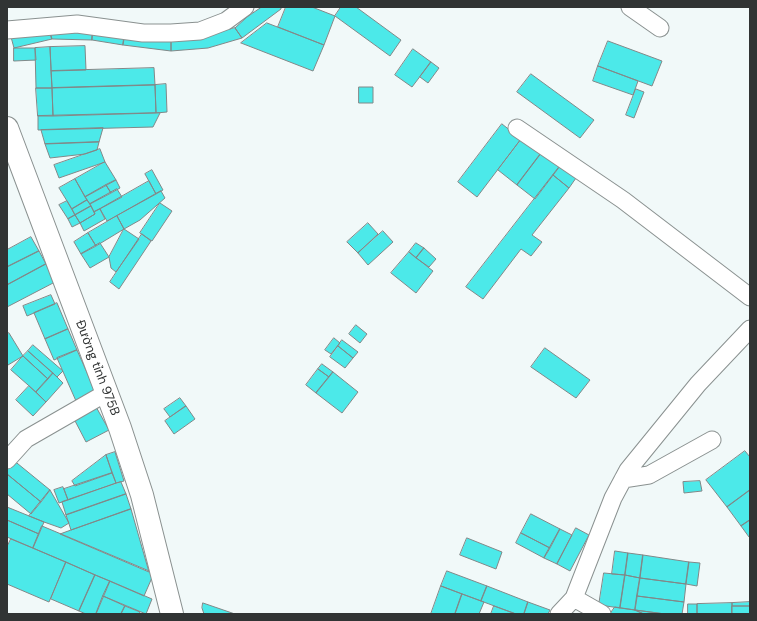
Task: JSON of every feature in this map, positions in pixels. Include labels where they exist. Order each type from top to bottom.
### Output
[{"type":"main road","name":"Đường tỉnh 975B","points":[[7,128],[120,428],[142,495],[172,614]]},
{"type":"street","points":[[7,30],[77,24],[143,33],[193,31],[226,21],[245,7]]},
{"type":"street","points":[[630,7],[660,28]]},
{"type":"street","points":[[517,128],[623,200],[750,297]]},
{"type":"street","points":[[559,614],[574,598],[613,498],[628,470],[698,384],[750,329]]},
{"type":"street","points":[[7,460],[26,439],[106,393]]},
{"type":"street","points":[[623,479],[648,474],[712,440]]},
{"type":"street","points":[[574,598],[602,614]]},
{"type":"building","points":[[262,7],[281,7],[281,9],[242,38],[235,28],[247,17]]},
{"type":"building","points":[[286,7],[312,7],[335,16],[324,45],[278,27]]},
{"type":"building","points":[[341,7],[356,7],[401,40],[390,56],[335,16]]},
{"type":"building","points":[[267,23],[324,45],[313,71],[241,43]]},
{"type":"building","points":[[49,28],[93,28],[92,40],[52,39]]},
{"type":"building","points":[[49,28],[52,39],[14,48],[11,37]]},
{"type":"building","points":[[93,28],[125,33],[123,45],[92,40]]},
{"type":"building","points":[[235,28],[242,38],[208,48],[171,51],[171,38],[203,35]]},
{"type":"building","points":[[125,33],[171,38],[171,51],[123,45]]},
{"type":"building","points":[[608,41],[662,61],[652,86],[598,66]]},
{"type":"building","points":[[85,46],[86,70],[51,71],[50,47]]},
{"type":"building","points":[[50,47],[52,88],[36,88],[35,48]]},
{"type":"building","points":[[14,48],[35,48],[36,60],[14,61]]},
{"type":"building","points":[[413,49],[431,62],[412,87],[395,75]]},
{"type":"building","points":[[431,62],[439,68],[428,83],[420,77]]},
{"type":"building","points":[[598,66],[638,81],[633,95],[593,81]]},
{"type":"building","points":[[154,68],[155,85],[52,88],[51,71]]},
{"type":"building","points":[[531,74],[594,120],[580,138],[517,92]]},
{"type":"building","points":[[166,84],[167,112],[156,113],[155,85]]},
{"type":"building","points":[[155,85],[156,113],[53,116],[52,88]]},
{"type":"building","points":[[359,87],[373,87],[373,103],[359,103]]},
{"type":"building","points":[[36,88],[52,88],[53,116],[38,116]]},
{"type":"building","points":[[636,89],[644,92],[634,118],[626,115]]},
{"type":"building","points":[[160,113],[153,127],[38,130],[38,116]]},
{"type":"building","points":[[502,124],[521,139],[477,197],[458,182]]},
{"type":"building","points":[[103,128],[99,142],[45,144],[41,130]]},
{"type":"building","points":[[523,137],[542,152],[517,185],[498,170]]},
{"type":"building","points":[[99,142],[97,150],[85,154],[50,158],[45,144]]},
{"type":"building","points":[[100,149],[105,162],[59,178],[54,165]]},
{"type":"building","points":[[542,152],[560,166],[535,199],[517,185]]},
{"type":"building","points":[[105,162],[116,180],[85,197],[75,179]]},
{"type":"building","points":[[560,166],[576,178],[569,188],[553,175]]},
{"type":"building","points":[[152,170],[163,190],[156,194],[145,174]]},
{"type":"building","points":[[553,175],[569,188],[532,235],[542,242],[531,256],[521,249],[483,299],[466,287]]},
{"type":"building","points":[[75,179],[87,200],[72,209],[59,188]]},
{"type":"building","points":[[116,180],[120,188],[111,193],[106,185]]},
{"type":"building","points":[[149,181],[156,194],[107,221],[100,209]]},
{"type":"building","points":[[106,185],[111,193],[90,204],[85,197]]},
{"type":"building","points":[[117,189],[122,197],[94,212],[90,204]]},
{"type":"building","points":[[161,191],[165,198],[140,220],[124,229],[117,216]]},
{"type":"building","points":[[87,200],[91,206],[75,215],[72,209]]},
{"type":"building","points":[[67,201],[75,215],[68,219],[59,205]]},
{"type":"building","points":[[160,203],[172,211],[152,241],[140,233]]},
{"type":"building","points":[[91,206],[95,214],[80,223],[75,215]]},
{"type":"building","points":[[100,209],[105,219],[84,231],[80,223],[95,214],[94,212]]},
{"type":"building","points":[[75,215],[80,223],[72,227],[68,219]]},
{"type":"building","points":[[117,216],[124,229],[96,246],[88,233]]},
{"type":"building","points":[[368,223],[378,234],[358,253],[347,242]]},
{"type":"building","points":[[124,229],[139,239],[116,272],[111,268],[109,257]]},
{"type":"building","points":[[383,231],[393,242],[368,265],[358,253]]},
{"type":"building","points":[[88,233],[96,246],[81,254],[74,242]]},
{"type":"building","points":[[142,234],[151,241],[119,289],[110,282]]},
{"type":"building","points":[[31,237],[39,251],[7,267],[7,250]]},
{"type":"building","points":[[100,243],[109,257],[90,268],[81,254]]},
{"type":"building","points":[[416,243],[424,248],[416,258],[409,252]]},
{"type":"building","points":[[424,248],[436,259],[429,267],[416,258]]},
{"type":"building","points":[[39,251],[46,264],[7,285],[7,267]]},
{"type":"building","points":[[409,252],[433,271],[416,293],[391,273]]},
{"type":"building","points":[[46,264],[55,282],[7,307],[7,285]]},
{"type":"building","points":[[51,295],[55,304],[27,316],[23,306]]},
{"type":"building","points":[[57,303],[68,329],[45,339],[34,313]]},
{"type":"building","points":[[356,325],[367,334],[360,343],[349,334]]},
{"type":"building","points":[[68,329],[77,350],[54,360],[45,339]]},
{"type":"building","points":[[9,333],[23,356],[8,365],[7,334]]},
{"type":"building","points":[[334,338],[340,343],[331,354],[325,350]]},
{"type":"building","points":[[342,340],[358,352],[353,358],[338,346]]},
{"type":"building","points":[[33,345],[63,371],[57,377],[28,351]]},
{"type":"building","points":[[338,346],[353,358],[345,368],[330,357]]},
{"type":"building","points":[[545,348],[590,380],[576,398],[531,367]]},
{"type":"building","points":[[77,350],[96,393],[76,401],[57,358]]},
{"type":"building","points":[[28,351],[53,373],[48,379],[23,356]]},
{"type":"building","points":[[23,356],[48,379],[36,392],[11,370]]},
{"type":"building","points":[[322,364],[333,372],[329,377],[318,369]]},
{"type":"building","points":[[318,369],[329,377],[316,393],[306,385]]},
{"type":"building","points":[[333,372],[358,392],[342,413],[316,393]]},
{"type":"building","points":[[53,373],[63,383],[46,402],[36,392]]},
{"type":"building","points":[[29,386],[46,402],[33,416],[16,400]]},
{"type":"building","points":[[180,398],[186,406],[170,417],[164,409]]},
{"type":"building","points":[[95,405],[109,430],[86,442],[73,417]]},
{"type":"building","points":[[186,406],[195,419],[174,434],[165,421]]},
{"type":"building","points":[[745,451],[750,457],[750,490],[727,507],[706,480]]},
{"type":"building","points":[[115,452],[124,481],[116,483],[106,455]]},
{"type":"building","points":[[106,455],[112,473],[75,486],[72,481]]},
{"type":"building","points":[[12,459],[50,490],[41,502],[7,474],[7,466]]},
{"type":"building","points":[[112,473],[116,483],[68,500],[64,489]]},
{"type":"building","points":[[7,474],[41,502],[31,514],[7,494]]},
{"type":"building","points":[[700,481],[702,491],[684,493],[683,482]]},
{"type":"building","points":[[121,482],[126,494],[66,515],[62,502]]},
{"type":"building","points":[[63,487],[68,500],[59,503],[54,490]]},
{"type":"building","points":[[50,490],[69,523],[61,528],[29,516]]},
{"type":"building","points":[[750,490],[750,520],[741,526],[727,507]]},
{"type":"building","points":[[126,494],[131,509],[71,530],[66,515]]},
{"type":"building","points":[[7,507],[44,522],[39,534],[7,520]]},
{"type":"building","points":[[131,509],[149,572],[60,534],[71,530]]},
{"type":"building","points":[[531,514],[560,529],[550,548],[521,533]]},
{"type":"building","points":[[7,520],[39,534],[33,548],[7,537]]},
{"type":"building","points":[[750,520],[750,536],[749,537],[741,526]]},
{"type":"building","points":[[42,526],[154,573],[144,596],[33,548]]},
{"type":"building","points":[[576,528],[589,535],[570,571],[557,564]]},
{"type":"building","points":[[560,529],[572,535],[557,564],[544,558]]},
{"type":"building","points":[[521,533],[550,548],[544,558],[516,543]]},
{"type":"building","points":[[467,538],[502,552],[496,569],[460,555]]},
{"type":"building","points":[[11,539],[66,562],[49,602],[7,584],[7,547]]},
{"type":"building","points":[[615,551],[628,553],[625,575],[612,574]]},
{"type":"building","points":[[628,553],[643,555],[640,578],[625,575]]},
{"type":"building","points":[[643,555],[689,562],[686,584],[640,578]]},
{"type":"building","points":[[66,562],[95,575],[79,611],[51,599]]},
{"type":"building","points":[[689,562],[700,563],[697,586],[686,584]]},
{"type":"building","points":[[447,571],[487,586],[481,601],[441,586]]},
{"type":"building","points":[[604,573],[625,575],[620,608],[599,605]]},
{"type":"building","points":[[95,575],[110,581],[96,614],[86,614],[79,611]]},
{"type":"building","points":[[625,575],[640,578],[635,610],[620,608]]},
{"type":"building","points":[[640,578],[686,584],[684,602],[637,596]]},
{"type":"building","points":[[110,581],[152,599],[146,614],[103,596]]},
{"type":"building","points":[[441,586],[462,594],[455,614],[431,614]]},
{"type":"building","points":[[487,586],[528,602],[524,614],[516,614],[481,601]]},
{"type":"building","points":[[462,594],[484,602],[479,614],[455,614]]},
{"type":"building","points":[[103,596],[125,606],[121,614],[96,614]]},
{"type":"building","points":[[637,596],[684,602],[682,614],[665,614],[635,610]]},
{"type":"building","points":[[528,602],[550,610],[548,614],[524,614]]},
{"type":"building","points":[[750,602],[750,606],[732,606],[732,603]]},
{"type":"building","points":[[203,603],[235,614],[204,614],[202,608]]},
{"type":"building","points":[[732,603],[732,614],[697,614],[697,604]]},
{"type":"building","points":[[688,604],[697,604],[697,614],[688,614]]},
{"type":"building","points":[[125,606],[140,612],[139,614],[121,614]]},
{"type":"building","points":[[494,606],[516,614],[491,614]]},
{"type":"building","points":[[732,606],[750,606],[750,614],[732,614]]},
{"type":"building","points":[[615,607],[635,610],[644,614],[610,614]]},
{"type":"building","points":[[635,610],[665,614],[644,614]]}]
